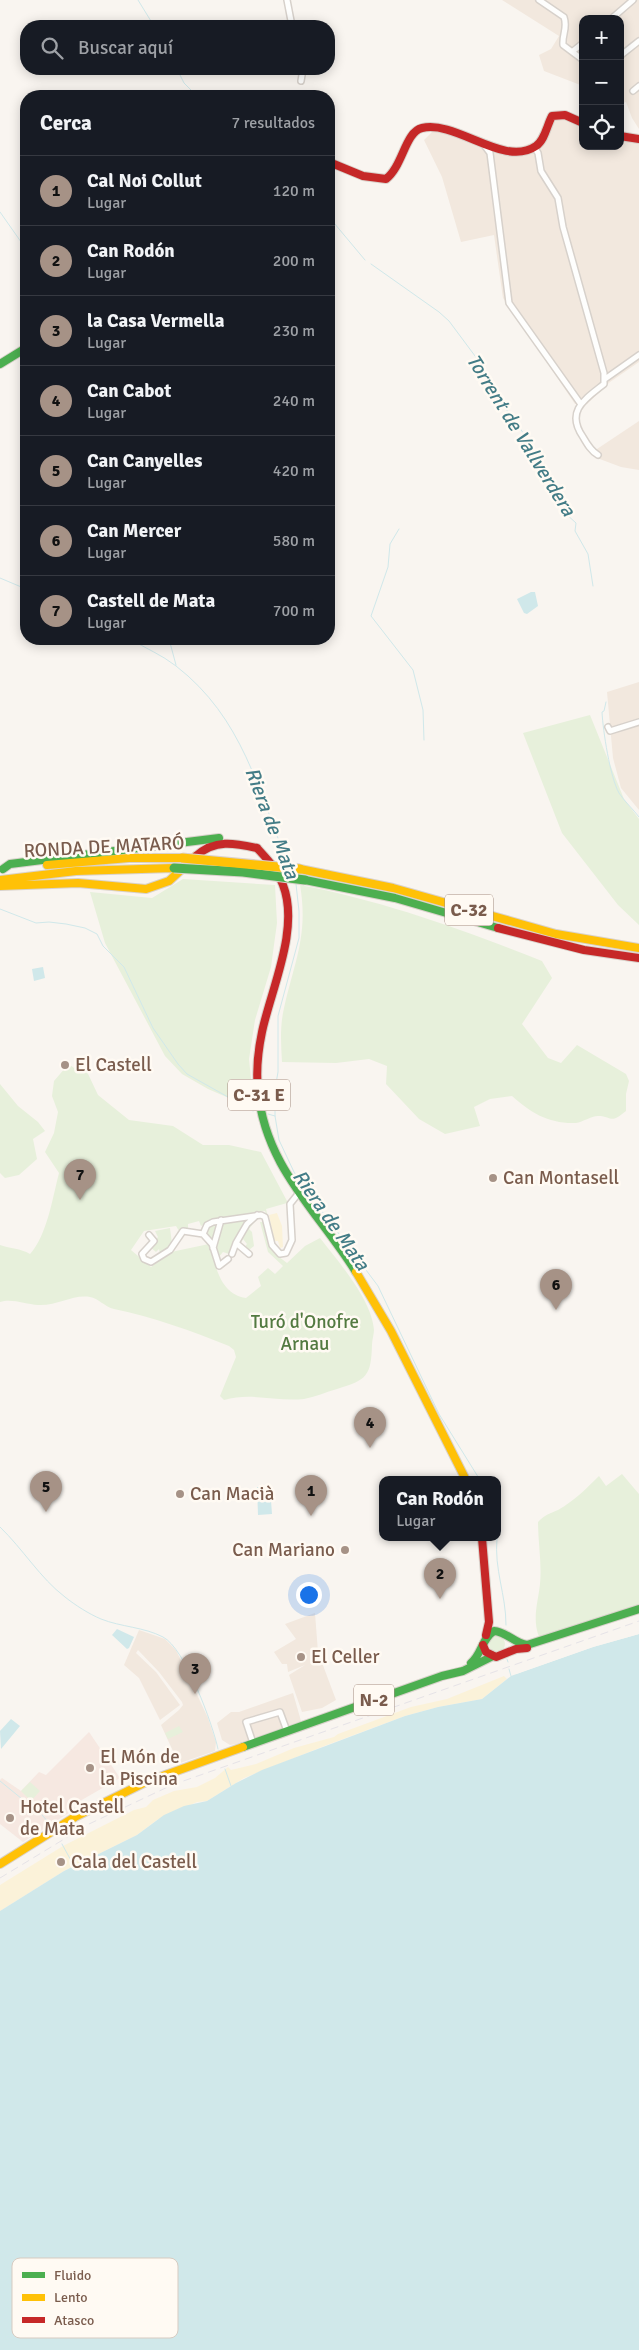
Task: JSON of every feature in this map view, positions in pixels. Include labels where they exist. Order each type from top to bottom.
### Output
[{"type":"main road","points":[[335,164],[363,176],[386,179],[396,172],[404,158],[411,135],[419,129],[438,128],[514,151],[526,151],[540,141],[552,116],[561,113],[579,121]]},
{"type":"main road","points":[[624,137],[639,139]]},
{"type":"main road","points":[[0,364],[20,352]]},
{"type":"main road","name":"C-31 E","points":[[1,869],[10,864],[216,838],[236,839],[256,848],[269,859],[278,871],[286,890],[288,910],[282,962],[259,1044],[257,1083],[265,1130],[276,1159],[298,1194],[337,1244],[387,1323],[464,1476]]},
{"type":"main road","name":"C-31 E","points":[[0,886],[69,884],[134,890],[151,888],[164,884],[201,850],[212,844],[229,841],[256,848]]},
{"type":"main road","name":"RONDA DE MATARÓ","points":[[1,869],[81,861],[182,858],[300,869],[393,888],[547,934],[596,944],[639,948]]},
{"type":"main road","name":"RONDA DE MATARÓ","points":[[0,880],[76,871],[174,868],[243,872],[305,880],[394,898],[549,944],[593,953],[639,958]]},
{"type":"main road","points":[[482,1541],[489,1628],[484,1641],[486,1652],[493,1656]]},
{"type":"main road","name":"N-2","points":[[504,1634],[516,1643],[527,1644],[571,1632],[639,1609]]},
{"type":"main road","points":[[488,1611],[495,1626],[504,1634],[509,1647],[506,1653]]},
{"type":"main road","points":[[484,1641],[494,1631],[504,1634]]},
{"type":"main road","name":"N-2","points":[[0,1864],[74,1817],[146,1782],[442,1676],[463,1671],[493,1656],[500,1656],[516,1649],[537,1646],[571,1632]]},
{"type":"main road","name":"N-2","points":[[442,1676],[479,1657],[484,1641]]},
{"type":"street","points":[[287,0],[291,20]]},
{"type":"street","points":[[539,0],[564,17],[566,30],[562,39],[563,44],[579,56]]},
{"type":"street","points":[[616,15],[633,0]]},
{"type":"street","points":[[624,53],[639,40]]},
{"type":"street","points":[[573,51],[579,46]]},
{"type":"street","points":[[301,81],[302,75]]},
{"type":"street","points":[[633,91],[639,86]]},
{"type":"street","points":[[481,142],[490,153],[509,303],[580,403]]},
{"type":"street","points":[[534,147],[538,152],[541,171],[558,198],[605,379],[604,384],[580,403],[576,414],[577,426],[593,452],[598,455]]},
{"type":"street","points":[[605,379],[639,355]]},
{"type":"street","points":[[608,727],[610,731],[639,722]]},
{"type":"street","points":[[203,1234],[209,1223],[258,1215],[265,1217],[272,1244],[280,1254],[286,1253],[292,1240],[290,1204],[298,1194]]},
{"type":"street","points":[[149,1235],[154,1241],[142,1254],[144,1259],[149,1262],[154,1261],[170,1250],[179,1235],[187,1230],[203,1234],[209,1240],[219,1266],[230,1256],[247,1224],[258,1215]]},
{"type":"street","points":[[213,1248],[221,1220]]},
{"type":"street","points":[[236,1243],[249,1254]]},
{"type":"street","points":[[253,1743],[246,1722],[280,1712],[287,1731]]},
{"type":"shaded area","points":[[502,0],[639,0],[639,129],[632,118],[626,102],[624,103],[624,15],[579,15],[579,84],[544,71],[539,55],[551,49],[559,36]]},
{"type":"shaded area","points":[[563,110],[579,119],[579,150],[624,150],[624,133],[639,135],[639,362],[610,382],[587,404],[575,404],[503,298],[494,235],[461,242],[442,177],[424,140],[439,125],[515,149],[536,141],[548,115]]},
{"type":"shaded area","points":[[639,421],[639,470],[621,467],[597,458],[597,449]]},
{"type":"shaded area","points":[[639,682],[639,810],[621,788],[613,758],[607,692]]},
{"type":"shaded area","points":[[315,1613],[318,1652],[336,1700],[322,1708],[302,1712],[289,1675],[305,1665],[288,1672],[287,1664],[282,1664],[274,1652],[296,1639],[285,1624]]},
{"type":"shaded area","points":[[139,1630],[165,1639],[176,1650],[208,1718],[216,1742],[215,1751],[180,1763],[178,1762],[161,1725],[179,1710],[183,1705],[182,1702],[159,1672],[138,1650],[136,1653],[156,1672],[180,1705],[160,1720],[139,1678],[124,1665]]},
{"type":"shaded area","points":[[293,1693],[301,1721],[236,1744],[230,1745],[222,1740],[217,1723],[231,1712],[239,1712]]},
{"type":"shaded area","points":[[89,1732],[120,1778],[73,1805],[75,1809],[23,1842],[0,1824],[0,1780],[2,1778],[21,1791],[39,1772],[46,1775]]},
{"type":"green space","points":[[590,715],[624,799],[639,819],[639,925],[618,905],[562,833],[523,733]]},
{"type":"green space","points":[[183,879],[275,885],[277,923],[271,967],[255,1020],[249,1059],[254,1109],[208,1089],[182,1074],[165,1056],[105,943],[90,892],[152,898]]},
{"type":"green space","points":[[300,885],[423,917],[542,961],[552,978],[522,1024],[548,1058],[561,1063],[577,1045],[626,1074],[629,1081],[626,1094],[626,1111],[614,1119],[598,1116],[576,1123],[557,1122],[526,1108],[512,1096],[490,1099],[474,1107],[480,1126],[445,1134],[419,1119],[386,1084],[387,1066],[369,1059],[336,1063],[282,1062],[282,1019],[299,950],[303,920]]},
{"type":"green space","name":"Turó d'Onofre Arnau","points":[[78,1058],[81,1059],[98,1095],[129,1120],[173,1126],[203,1145],[229,1145],[261,1152],[287,1201],[287,1203],[266,1209],[274,1243],[265,1211],[212,1220],[201,1226],[199,1221],[188,1224],[188,1228],[178,1235],[177,1232],[179,1231],[176,1226],[144,1231],[131,1250],[151,1267],[171,1252],[209,1244],[220,1278],[230,1291],[246,1298],[261,1286],[258,1277],[268,1268],[275,1274],[283,1266],[268,1252],[260,1222],[263,1222],[274,1253],[287,1263],[305,1246],[320,1238],[353,1281],[372,1318],[374,1330],[370,1364],[361,1379],[347,1386],[304,1399],[244,1397],[224,1400],[220,1396],[236,1357],[234,1350],[229,1346],[172,1325],[111,1308],[90,1297],[78,1297],[45,1305],[14,1301],[0,1302],[0,1245],[30,1254],[45,1227],[59,1173],[45,1152],[54,1133],[58,1112],[52,1096],[54,1081],[66,1067],[68,1068],[70,1065],[74,1068],[78,1063]]},
{"type":"green space","points":[[0,1084],[18,1106],[38,1122],[45,1131],[33,1139],[37,1159],[19,1175],[5,1178],[0,1173]]},
{"type":"green space","points":[[251,1217],[229,1254],[223,1252],[218,1258],[215,1250],[222,1223]]},
{"type":"green space","points":[[254,1220],[249,1229],[252,1232],[254,1246],[249,1250],[244,1248],[247,1244],[243,1239],[240,1242],[243,1233]]},
{"type":"green space","points":[[219,1223],[213,1243],[205,1234],[210,1224]]},
{"type":"green space","points":[[170,1228],[172,1244],[160,1255],[159,1249],[156,1252],[150,1247],[158,1237],[155,1231]]},
{"type":"green space","points":[[622,1474],[639,1494],[639,1604],[539,1637],[536,1623],[540,1584],[538,1522],[569,1503],[599,1476],[606,1486]]},
{"type":"green space","points":[[494,1636],[500,1636],[505,1641],[503,1650],[494,1652],[489,1647],[489,1641]]},
{"type":"green space","points":[[179,1726],[183,1732],[168,1739],[165,1733]]},
{"type":"green space","points":[[30,1782],[40,1791],[31,1801],[21,1791]]},
{"type":"sand","points":[[277,1213],[282,1226],[283,1247],[280,1248],[278,1241],[274,1241],[269,1215]]},
{"type":"sand","points":[[504,1676],[507,1679],[482,1699],[438,1707],[405,1716],[244,1778],[207,1801],[197,1802],[157,1820],[137,1835],[64,1871],[0,1911],[0,1885],[63,1846],[134,1810],[146,1807],[153,1800],[174,1791],[197,1787],[215,1778],[228,1767],[231,1770],[256,1764],[294,1748],[334,1737],[411,1707],[447,1699]]},
{"type":"water","points":[[535,592],[538,606],[527,614],[524,613],[517,599]]},
{"type":"water","points":[[43,967],[45,978],[34,981],[32,969]]},
{"type":"water","points":[[257,1487],[270,1487],[272,1514],[258,1515]]},
{"type":"water","points":[[117,1629],[134,1637],[129,1648],[127,1649],[112,1635]]},
{"type":"water","points":[[639,1634],[639,2350],[0,2350],[0,1911],[64,1871],[137,1835],[164,1815],[184,1806],[207,1801],[262,1770],[405,1716],[438,1707],[482,1699],[511,1676],[593,1647]]},
{"type":"water","points":[[11,1719],[20,1726],[1,1749],[0,1731]]},
{"type":"pier","points":[[639,1632],[639,1634],[593,1647],[516,1674],[514,1672],[593,1645]]},
{"type":"waterway","name":"Torrent de Vallverdera","points":[[138,0],[150,20]]},
{"type":"waterway","name":"Torrent de Vallverdera","points":[[180,75],[184,83],[191,90]]},
{"type":"waterway","points":[[0,212],[20,240]]},
{"type":"waterway","name":"Torrent de Vallverdera","points":[[335,224],[365,260]]},
{"type":"waterway","name":"Torrent de Vallverdera","points":[[371,264],[449,321],[481,364],[495,394],[524,434],[565,513],[576,523],[575,531],[588,554],[593,586]]},
{"type":"waterway","points":[[399,529],[390,544],[388,567],[371,616],[413,670],[423,710],[424,740]]},
{"type":"waterway","name":"Riera de Mata","points":[[0,578],[20,586]]},
{"type":"waterway","name":"Riera de Mata","points":[[141,645],[176,666],[199,686],[218,708],[246,757],[288,864]]},
{"type":"waterway","points":[[171,645],[176,665]]},
{"type":"waterway","name":"Torrent de Vallverdera","points":[[606,702],[602,712],[607,754],[613,776],[619,793],[639,817]]},
{"type":"waterway","name":"Riera de Mata","points":[[296,884],[299,938],[278,1016],[278,1072],[275,1089],[275,1116],[279,1140],[294,1172],[306,1190],[378,1286],[439,1414],[478,1476]]},
{"type":"waterway","points":[[0,909],[36,923],[66,924],[85,928],[97,934],[103,946],[124,967],[153,1028],[178,1064],[187,1074],[253,1111]]},
{"type":"waterway","name":"Riera de Mata","points":[[268,1114],[275,1116]]},
{"type":"waterway","points":[[0,1527],[48,1581],[78,1606],[101,1619],[156,1634],[171,1644],[189,1671],[197,1688],[218,1749]]},
{"type":"waterway","name":"Riera de Mata","points":[[497,1541],[497,1561],[506,1625]]},
{"type":"waterway","name":"Riera de Mata","points":[[509,1669],[511,1676]]},
{"type":"waterway","points":[[225,1769],[231,1786]]},
{"type":"waterway","points":[[0,1781],[38,1812]]},
{"type":"waterway","points":[[42,1815],[51,1825]]},
{"type":"waterway","points":[[62,1844],[74,1866]]},
{"type":"railway","points":[[0,1878],[89,1824],[172,1785],[639,1621]]},
{"type":"traffic: fast","points":[[0,364],[20,352]]},
{"type":"traffic: fast","points":[[3,869],[10,864],[219,838]]},
{"type":"traffic: fast","points":[[174,868],[243,872],[305,880]]},
{"type":"traffic: fast","points":[[305,880],[395,898],[498,928]]},
{"type":"traffic: fast","points":[[258,1090],[263,1117],[271,1142],[282,1165],[295,1187],[356,1272]]},
{"type":"traffic: fast","points":[[471,1663],[478,1655],[487,1638],[494,1631],[503,1633],[527,1645],[639,1609]]},
{"type":"traffic: fast","points":[[243,1747],[442,1676],[463,1671],[493,1656]]},
{"type":"traffic: slow","points":[[0,886],[78,883],[146,889],[169,881],[196,856]]},
{"type":"traffic: slow","points":[[47,865],[129,858],[182,858]]},
{"type":"traffic: slow","points":[[182,858],[300,869]]},
{"type":"traffic: slow","points":[[0,880],[76,871],[174,868]]},
{"type":"traffic: slow","points":[[300,869],[393,888],[556,934],[639,948]]},
{"type":"traffic: slow","points":[[356,1272],[391,1331],[464,1476]]},
{"type":"traffic: slow","points":[[0,1864],[75,1817],[146,1782],[243,1747]]},
{"type":"traffic: jam","points":[[335,164],[363,176],[386,179],[392,173],[412,136],[422,128],[436,127],[495,148],[523,151],[539,143],[552,116],[565,115],[579,121]]},
{"type":"traffic: jam","points":[[624,137],[639,139]]},
{"type":"traffic: jam","points":[[196,856],[210,847],[225,844],[257,848]]},
{"type":"traffic: jam","points":[[257,848],[272,865],[281,880],[287,902],[288,920],[282,959],[266,1015],[258,1054],[258,1090]]},
{"type":"traffic: jam","points":[[498,928],[584,950],[639,958]]},
{"type":"traffic: jam","points":[[482,1541],[489,1622],[486,1635]]},
{"type":"traffic: jam","points":[[483,1645],[486,1652],[496,1657],[516,1649],[527,1648]]},
{"type":"place","name":"El Castell","points":[[65,1065]]},
{"type":"place","name":"Can Montasell","points":[[493,1178]]},
{"type":"place","name":"Castell de Mata","points":[[80,1200]]},
{"type":"place","name":"Can Mercer","points":[[556,1310]]},
{"type":"place","name":"Can Cabot","points":[[370,1448]]},
{"type":"place","name":"Can Macià","points":[[180,1494]]},
{"type":"place","name":"Can Canyelles","points":[[46,1512]]},
{"type":"place","name":"Cal Noi Collut","points":[[311,1516]]},
{"type":"place","name":"Can Mariano","points":[[345,1550]]},
{"type":"place","name":"Can Rodón","points":[[440,1599]]},
{"type":"place","name":"El Celler","points":[[301,1657]]},
{"type":"place","name":"la Casa Vermella","points":[[195,1694]]},
{"type":"place","name":"El Món de la Piscina","points":[[90,1768]]},
{"type":"place","name":"Hotel Castell de Mata","points":[[10,1818]]},
{"type":"place","name":"Cala del Castell","points":[[61,1862]]}]
